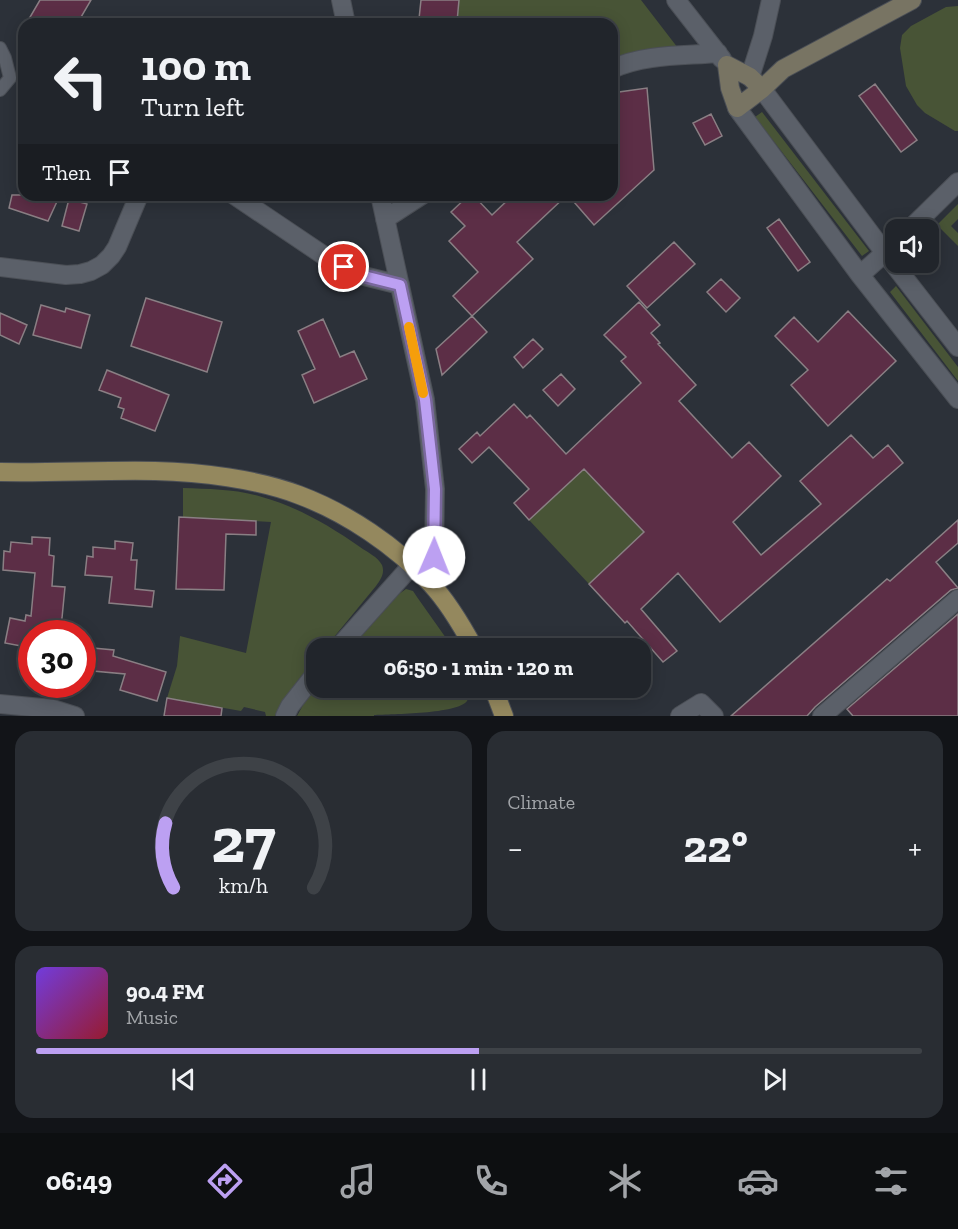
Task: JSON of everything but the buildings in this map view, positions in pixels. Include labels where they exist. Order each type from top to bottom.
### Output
[{"type":"main road","points":[[0,472],[157,471],[203,475],[267,485],[299,495],[327,508],[383,541],[412,565],[432,585],[469,638]]},
{"type":"main road","points":[[497,698],[504,716]]},
{"type":"street","points":[[341,0],[345,18]]},
{"type":"street","points":[[676,0],[722,59],[756,83],[885,242]]},
{"type":"street","points":[[756,83],[771,0]]},
{"type":"street","points":[[737,108],[756,83],[912,0]]},
{"type":"street","points":[[618,67],[656,57],[722,59]]},
{"type":"street","points":[[722,59],[737,108],[860,274],[958,399]]},
{"type":"street","points":[[920,219],[958,182]]},
{"type":"street","points":[[0,267],[66,274],[91,271],[102,265],[117,247],[136,201]]},
{"type":"street","points":[[243,201],[329,259],[360,275],[400,285]]},
{"type":"street","points":[[381,201],[425,400],[435,489],[435,547],[432,585]]},
{"type":"street","points":[[385,219],[413,201]]},
{"type":"street","points":[[860,274],[885,252]]},
{"type":"street","points":[[907,273],[958,347]]},
{"type":"street","points":[[347,638],[412,565]]},
{"type":"street","points":[[822,716],[958,599]]},
{"type":"street","points":[[285,716],[306,686]]},
{"type":"street","points":[[680,716],[701,703],[714,716]]},
{"type":"street","points":[[0,704],[53,709],[75,716]]},
{"type":"lane","points":[[0,48],[10,78],[0,90]]},
{"type":"green space","points":[[459,0],[641,0],[681,52],[648,51],[618,56],[618,18],[458,18]]},
{"type":"green space","points":[[958,6],[958,131],[955,131],[925,113],[917,105],[906,86],[900,48],[902,35],[911,26],[946,7]]},
{"type":"green space","points":[[762,112],[869,251],[862,256],[755,117]]},
{"type":"green space","points":[[958,204],[958,219],[951,226],[958,233],[958,246],[939,227],[939,223]]},
{"type":"green space","points":[[896,286],[958,367],[958,381],[890,292]]},
{"type":"green space","points":[[584,469],[644,532],[589,584],[529,520]]},
{"type":"green space","points":[[183,488],[242,492],[288,506],[313,518],[372,555],[382,565],[383,573],[376,586],[333,638],[306,638],[306,670],[275,716],[266,716],[265,712],[244,707],[241,711],[167,698],[177,666],[180,636],[246,653],[271,522],[183,517]]},
{"type":"green space","points":[[406,589],[413,591],[446,638],[360,638]]},
{"type":"green space","points":[[308,698],[468,698],[461,705],[451,709],[374,716],[297,716]]},
{"type":"slow traffic","points":[[409,327],[423,393]]},
{"type":"route","points":[[344,267],[360,275],[400,285],[425,400],[435,489],[434,557]]}]
